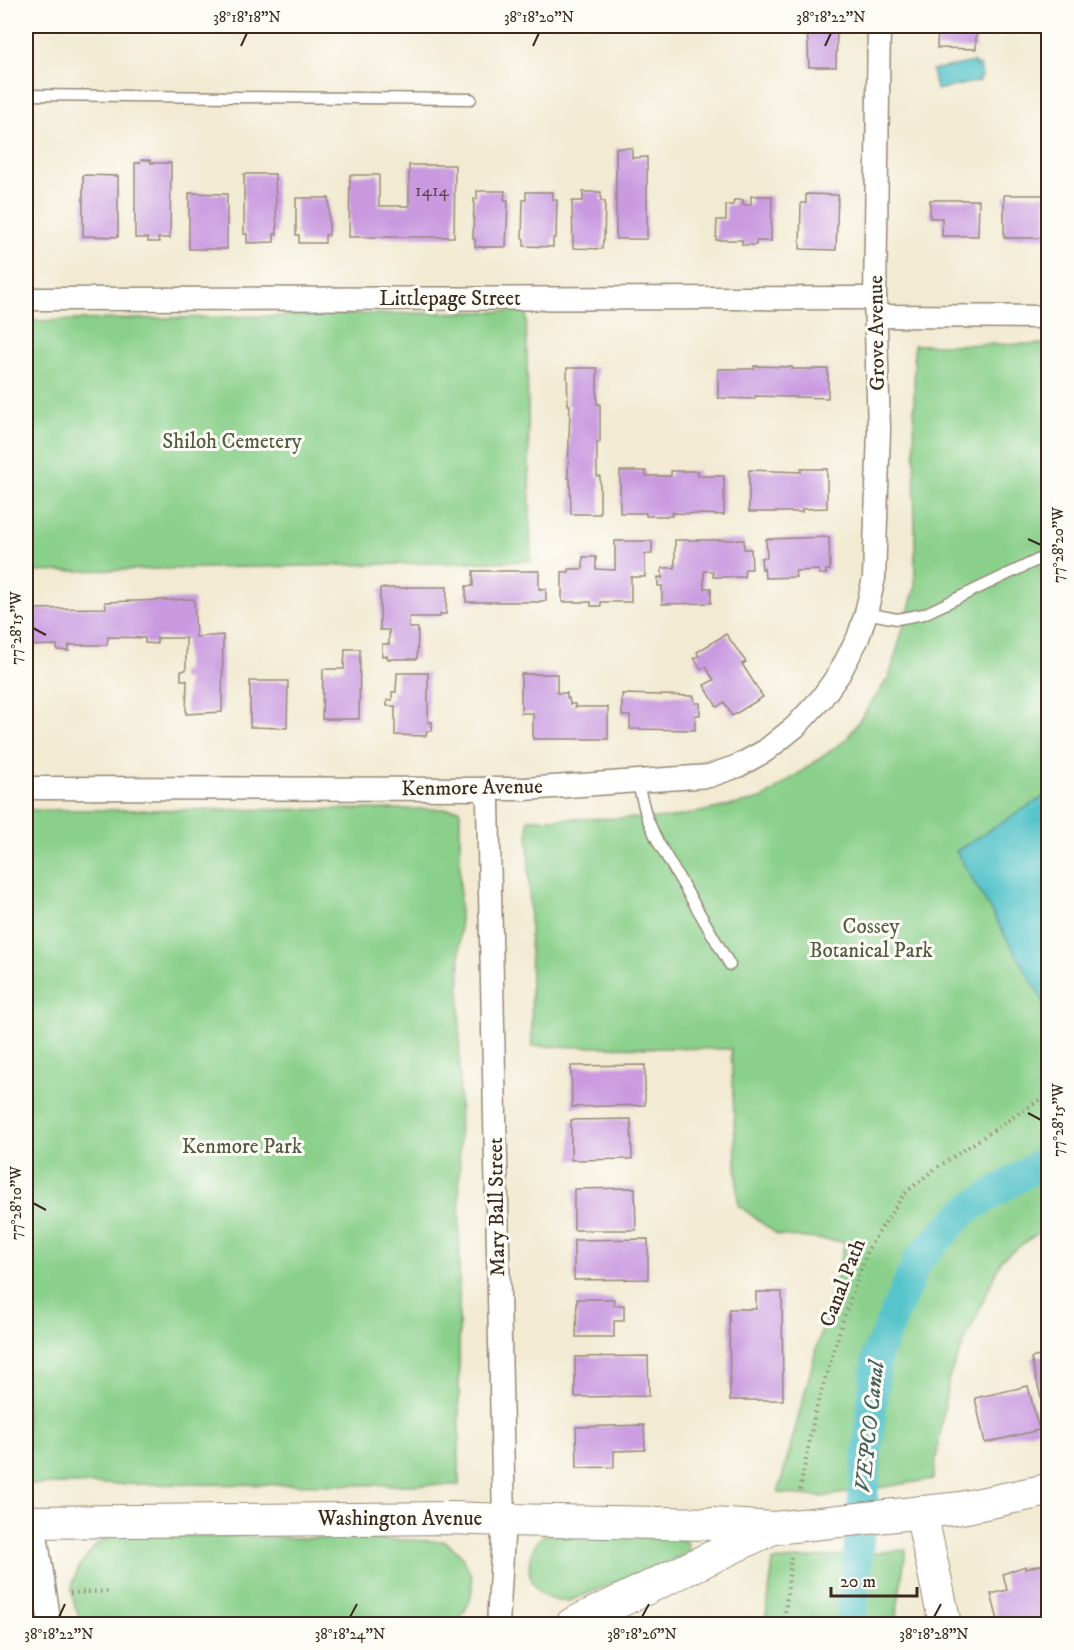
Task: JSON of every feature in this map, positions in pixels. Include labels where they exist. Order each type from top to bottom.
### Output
[{"type":"street","name":"Grove Avenue","points":[[858,638],[874,578],[879,430],[876,307],[879,26]]},
{"type":"street","name":"Littlepage Street","points":[[26,299],[876,307],[1048,317]]},
{"type":"street","name":"Kenmore Avenue","points":[[26,788],[525,789],[709,776],[738,766],[765,751],[795,727],[821,699],[858,638]]},
{"type":"street","name":"Mary Ball Street","points":[[485,789],[488,802],[504,1520],[498,1624]]},
{"type":"street","name":"Washington Avenue","points":[[572,1624],[790,1534],[885,1516],[961,1508],[1048,1490]]},
{"type":"street","points":[[921,1512],[945,1624]]},
{"type":"street","name":"Washington Avenue","points":[[30,1522],[440,1518],[712,1524],[790,1534]]},
{"type":"street","points":[[30,1522],[50,1624]]},
{"type":"lane","points":[[26,95],[471,99]]},
{"type":"lane","points":[[866,613],[897,620],[924,614],[1048,555]]},
{"type":"lane","points":[[637,782],[647,818],[658,842],[730,965]]},
{"type":"path","name":"Canal Path","points":[[800,1490],[815,1412],[843,1320],[868,1249],[904,1194],[935,1169],[1048,1094]]},
{"type":"path","points":[[784,1624],[790,1534]]},
{"type":"path","points":[[45,1594],[111,1591]]},
{"type":"green space","name":"Shiloh Cemetery","points":[[526,311],[531,561],[26,572],[26,321]]},
{"type":"green space","name":"Cossey Botanical Park","points":[[1048,344],[1048,1226],[1002,1259],[949,1377],[933,1479],[821,1497],[778,1493],[845,1242],[778,1235],[738,1205],[731,1049],[532,1046],[528,819],[671,818],[762,799],[846,740],[889,677],[915,588],[914,345]]},
{"type":"green space","name":"Kenmore Park","points":[[460,809],[459,1485],[26,1484],[26,810]]},
{"type":"green space","points":[[671,1533],[688,1543],[685,1555],[569,1601],[544,1596],[531,1579],[530,1556],[543,1535]]},
{"type":"green space","points":[[118,1534],[444,1541],[459,1553],[468,1568],[472,1586],[471,1595],[468,1605],[454,1624],[84,1624],[73,1599],[73,1582],[85,1559],[97,1545],[109,1536]]},
{"type":"green space","points":[[906,1550],[895,1624],[765,1624],[773,1561]]},
{"type":"water","points":[[974,62],[975,66],[980,65],[982,77],[979,78],[980,81],[936,90],[932,70]]},
{"type":"water","points":[[1048,794],[1048,1009],[956,851]]},
{"type":"building","points":[[807,26],[837,26],[836,67],[809,67]]},
{"type":"building","points":[[938,26],[976,26],[976,49],[937,48]]},
{"type":"building","points":[[616,148],[632,148],[632,158],[647,157],[647,239],[616,239]]},
{"type":"building","points":[[141,160],[150,160],[151,163],[171,163],[170,238],[158,238],[159,242],[148,242],[148,238],[135,238],[135,163],[140,163]]},
{"type":"building","points":[[409,165],[455,165],[454,237],[349,237],[350,175],[379,175],[379,206],[409,206]]},
{"type":"building","points":[[244,174],[275,174],[277,234],[274,234],[274,242],[247,243],[247,234],[244,234]]},
{"type":"building","points":[[83,175],[118,176],[118,237],[83,236]]},
{"type":"building","points":[[477,191],[505,191],[504,200],[508,200],[506,247],[475,247],[475,239],[473,239],[474,199],[477,199]]},
{"type":"building","points":[[526,192],[553,192],[553,200],[557,200],[556,238],[553,238],[553,247],[524,246],[522,238],[523,200],[526,200]]},
{"type":"building","points":[[583,192],[601,192],[601,201],[605,201],[602,249],[573,248],[572,201],[583,201]]},
{"type":"building","points":[[189,193],[227,194],[227,249],[189,249]]},
{"type":"building","points":[[806,194],[838,195],[836,250],[800,249],[801,203],[806,203]]},
{"type":"building","points":[[1004,195],[1046,195],[1046,238],[1004,238]]},
{"type":"building","points":[[751,196],[772,196],[771,241],[756,241],[756,245],[742,245],[742,240],[716,240],[717,220],[726,220],[726,205],[733,205],[734,200],[743,200],[743,205],[751,205]]},
{"type":"building","points":[[296,198],[329,198],[329,235],[325,235],[325,243],[299,243],[299,235],[296,235]]},
{"type":"building","points":[[930,200],[979,200],[978,236],[942,236],[942,218],[930,218]]},
{"type":"building","points":[[754,366],[828,369],[828,398],[755,396],[755,399],[718,398],[718,369],[754,369]]},
{"type":"building","points":[[567,368],[597,368],[597,404],[600,404],[597,476],[600,476],[600,514],[571,514],[570,478],[568,478],[570,405],[568,405]]},
{"type":"building","points":[[801,469],[827,469],[827,508],[802,509],[802,512],[749,512],[749,470],[801,472]]},
{"type":"building","points":[[620,471],[646,471],[646,476],[671,476],[671,471],[698,471],[698,476],[724,476],[724,515],[672,513],[672,516],[646,516],[646,513],[620,513]]},
{"type":"building","points":[[829,537],[830,570],[826,570],[826,574],[819,574],[819,570],[795,571],[796,577],[765,578],[761,558],[767,557],[766,539]]},
{"type":"building","points":[[675,540],[744,540],[744,549],[751,549],[752,569],[745,569],[744,577],[713,577],[713,571],[704,571],[704,588],[711,588],[711,603],[662,604],[662,586],[658,586],[658,577],[662,578],[662,568],[675,568]]},
{"type":"building","points":[[615,541],[652,541],[652,554],[645,554],[645,577],[631,577],[631,602],[601,602],[601,606],[591,606],[591,602],[562,602],[562,572],[569,572],[569,569],[583,569],[583,557],[596,557],[596,569],[615,570]]},
{"type":"building","points":[[473,571],[539,571],[539,589],[546,589],[546,601],[466,602],[466,586],[473,586]]},
{"type":"building","points":[[447,587],[446,614],[440,614],[440,617],[409,617],[409,628],[418,628],[417,659],[388,659],[387,656],[382,656],[382,644],[389,644],[389,630],[380,630],[380,588]]},
{"type":"building","points":[[194,599],[196,637],[223,635],[222,712],[186,714],[187,680],[181,680],[181,671],[186,670],[186,638],[157,638],[157,644],[145,643],[145,638],[108,637],[107,645],[69,645],[69,651],[57,650],[57,645],[26,646],[26,609],[106,608],[105,602]]},
{"type":"building","points":[[726,634],[746,662],[742,664],[763,697],[732,716],[724,702],[717,707],[704,685],[714,680],[706,667],[701,669],[694,658],[699,656],[697,652]]},
{"type":"building","points":[[345,649],[360,649],[359,719],[322,719],[323,669],[344,669]]},
{"type":"building","points":[[397,673],[428,673],[428,722],[432,722],[432,731],[427,731],[426,736],[395,735],[395,706],[387,706],[387,700],[392,700],[392,692],[396,692]]},
{"type":"building","points":[[521,674],[557,674],[557,693],[567,693],[570,704],[575,704],[575,707],[608,707],[608,739],[533,739],[533,713],[521,713]]},
{"type":"building","points":[[250,681],[288,681],[287,728],[250,727]]},
{"type":"building","points":[[622,694],[694,696],[695,703],[700,703],[700,715],[695,715],[695,730],[630,729],[630,716],[622,716]]},
{"type":"building","points":[[645,1065],[645,1105],[572,1107],[571,1066]]},
{"type":"building","points":[[631,1119],[632,1159],[571,1160],[571,1120]]},
{"type":"building","points":[[635,1188],[636,1230],[574,1230],[574,1189]]},
{"type":"building","points":[[648,1239],[648,1279],[574,1280],[574,1240]]},
{"type":"building","points":[[756,1292],[782,1292],[783,1400],[730,1400],[729,1309],[756,1309]]},
{"type":"building","points":[[577,1299],[614,1299],[614,1305],[624,1305],[624,1321],[614,1321],[614,1337],[576,1337]]},
{"type":"building","points":[[1048,1354],[1048,1425],[1031,1358]]},
{"type":"building","points":[[648,1356],[649,1396],[575,1397],[575,1357]]},
{"type":"building","points":[[1028,1386],[1039,1430],[985,1443],[975,1398]]},
{"type":"building","points":[[644,1425],[645,1450],[614,1451],[614,1467],[577,1468],[576,1427]]},
{"type":"building","points":[[1048,1563],[1048,1622],[999,1624],[991,1594],[1007,1590],[1003,1574],[1025,1566],[1025,1569]]},
{"type":"waterway","name":"VEPCO Canal","points":[[851,1624],[877,1354],[918,1260],[965,1211],[1048,1159]]}]
